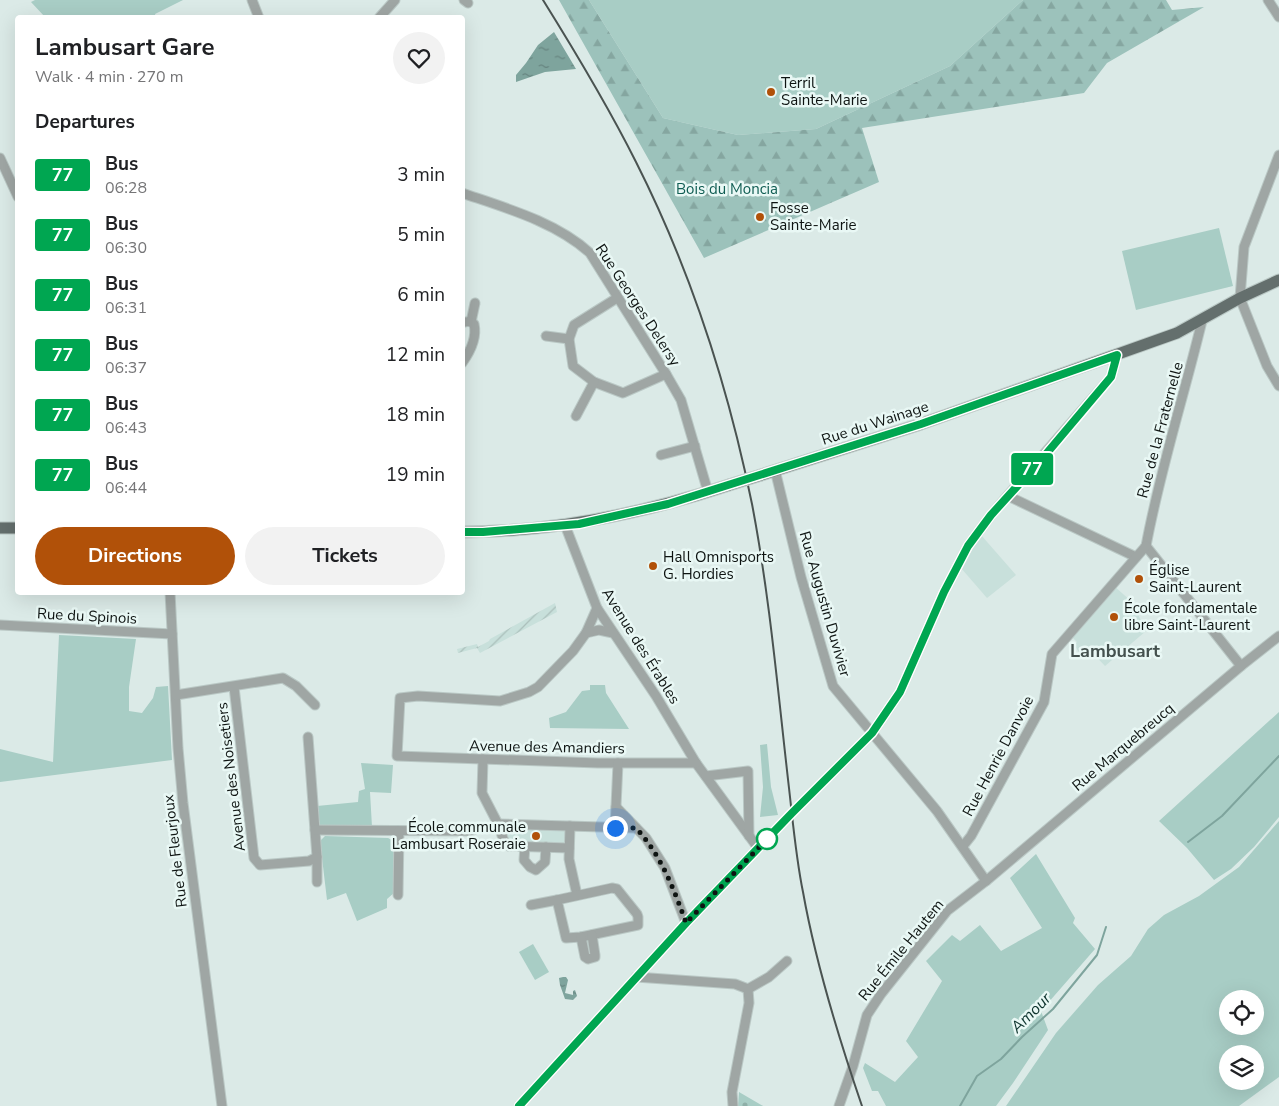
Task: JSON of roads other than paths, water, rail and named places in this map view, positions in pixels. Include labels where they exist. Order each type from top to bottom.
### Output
[{"type":"main road","name":"Rue du Wainage","points":[[465,532],[592,522],[668,504],[708,492],[921,424],[1177,333],[1202,321],[1240,298],[1279,280]]},
{"type":"main road","points":[[0,528],[15,528]]},
{"type":"street","points":[[252,0],[258,15]]},
{"type":"street","points":[[382,15],[395,0]]},
{"type":"street","points":[[1268,0],[1279,17]]},
{"type":"street","points":[[1279,156],[1244,247],[1240,298],[1267,366],[1279,386]]},
{"type":"street","points":[[0,158],[15,190]]},
{"type":"street","name":"Rue Georges Delersy","points":[[465,195],[540,222],[578,242],[590,253],[681,400],[708,492]]},
{"type":"street","points":[[617,298],[574,324],[569,338],[573,366],[594,382],[623,393],[666,374]]},
{"type":"street","points":[[465,358],[470,350],[474,336],[474,327],[467,323],[475,303]]},
{"type":"street","name":"Rue de la Fraternelle","points":[[1146,546],[1174,426],[1202,321]]},
{"type":"street","points":[[546,336],[569,338]]},
{"type":"street","points":[[519,1106],[686,923],[872,733],[900,692],[962,555],[1008,496],[1111,377],[1117,355]]},
{"type":"street","points":[[576,416],[594,382]]},
{"type":"street","points":[[661,455],[696,446]]},
{"type":"street","name":"Rue Augustin Duvivier","points":[[775,470],[801,577],[833,686],[937,811],[963,846],[986,882]]},
{"type":"street","points":[[1008,496],[1136,558]]},
{"type":"street","name":"Avenue des Érables","points":[[565,525],[597,608],[656,696],[696,762],[758,848]]},
{"type":"street","points":[[1146,546],[1241,666]]},
{"type":"street","name":"Rue Henrie Danvoie","points":[[963,846],[971,836],[1044,702],[1052,654],[1146,546]]},
{"type":"street","name":"Rue de Fleurjoux","points":[[170,595],[178,748],[183,804],[222,1106]]},
{"type":"street","points":[[586,633],[597,608]]},
{"type":"street","name":"Rue du Spinois","points":[[0,625],[172,634]]},
{"type":"street","points":[[586,633],[599,630],[614,633]]},
{"type":"street","name":"Avenue des Amandiers","points":[[586,633],[573,651],[538,688],[529,692],[500,701],[418,696],[400,698],[397,756],[618,763],[696,762]]},
{"type":"street","name":"Rue Marquebreucq","points":[[986,882],[1279,636]]},
{"type":"street","name":"Avenue des Noisetiers","points":[[176,695],[283,678],[296,686],[315,705]]},
{"type":"street","name":"Avenue des Noisetiers","points":[[234,686],[254,858],[260,865],[309,861],[317,856]]},
{"type":"street","points":[[308,737],[317,856],[317,882]]},
{"type":"street","points":[[483,759],[482,793],[498,824],[505,844],[510,846],[569,848]]},
{"type":"street","points":[[615,828],[618,763]]},
{"type":"street","points":[[706,776],[748,771],[749,836]]},
{"type":"street","points":[[616,807],[646,838],[665,868],[686,923]]},
{"type":"street","points":[[498,824],[636,828]]},
{"type":"street","points":[[570,826],[569,859],[577,895]]},
{"type":"street","points":[[315,830],[472,831],[477,828]]},
{"type":"street","points":[[398,895],[399,831]]},
{"type":"street","points":[[525,846],[524,860],[530,867],[536,870],[545,862],[546,847]]},
{"type":"street","name":"Rue Émile Hautem","points":[[839,1106],[851,1074],[867,1015],[876,1001],[947,911],[986,882]]},
{"type":"street","points":[[531,905],[615,888],[638,917],[638,926],[571,939],[565,935],[557,900]]},
{"type":"street","points":[[581,937],[585,957],[588,959],[595,957],[592,935]]},
{"type":"street","points":[[748,989],[769,977],[787,961]]},
{"type":"street","points":[[636,977],[735,984],[748,989]]},
{"type":"street","points":[[733,1106],[732,1092],[749,1003],[748,989]]},
{"type":"water","points":[[554,32],[576,69],[545,72],[516,82],[516,75],[538,45]]},
{"type":"water","points":[[566,977],[568,980],[565,993],[573,995],[575,990],[577,996],[573,1000],[565,999],[559,978]]},
{"type":"waterway","name":"Amour","points":[[1188,842],[1222,816],[1279,756]]},
{"type":"waterway","name":"Amour","points":[[960,1106],[977,1076],[1001,1059],[1053,1009],[1097,955],[1106,927]]},
{"type":"railway","points":[[543,0],[603,100],[656,203],[690,286],[719,372],[752,504],[764,575],[797,853],[808,919],[828,1000],[862,1106]]},
{"type":"place","name":"Terril Sainte-Marie","points":[[771,92]]},
{"type":"place","name":"Fosse Sainte-Marie","points":[[760,217]]},
{"type":"place","name":"Hall Omnisports G. Hordies","points":[[653,566]]},
{"type":"place","name":"Église Saint-Laurent","points":[[1139,579]]},
{"type":"place","name":"École fondamentale libre Saint-Laurent","points":[[1114,617]]},
{"type":"place","name":"École communale Lambusart Roseraie","points":[[536,836]]},
{"type":"district","name":"Lambusart","points":[[1115,651]]},
{"type":"park label","name":"Bois du Moncia","points":[[727,189]]}]
